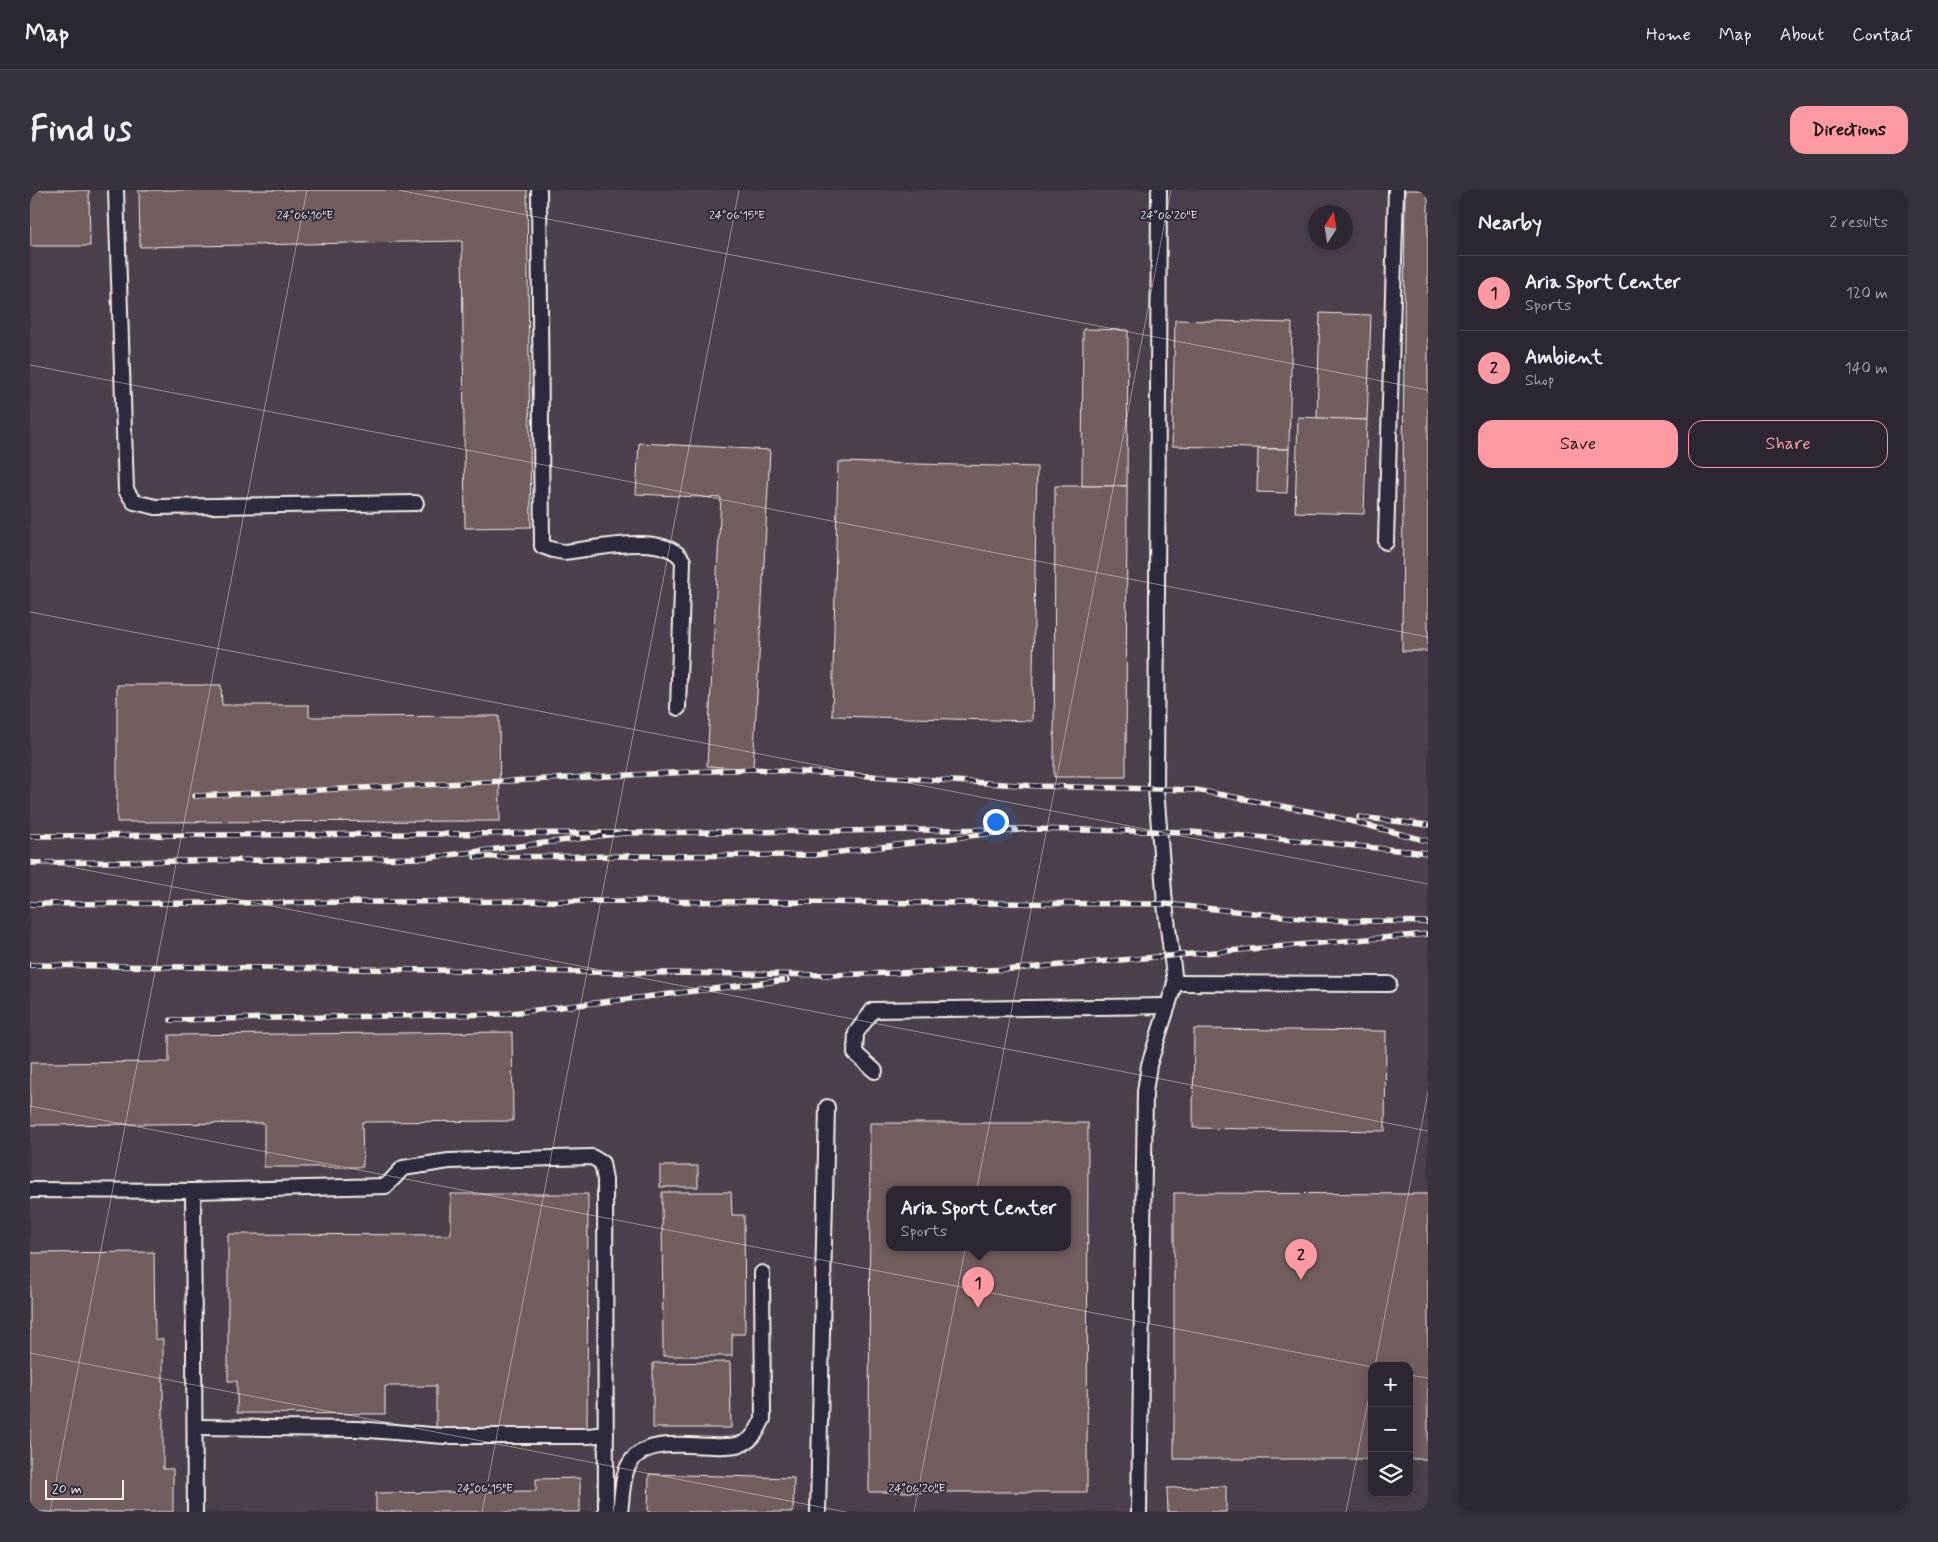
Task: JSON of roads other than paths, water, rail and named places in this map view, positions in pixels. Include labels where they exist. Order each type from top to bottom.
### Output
[{"type":"lane","points":[[116,190],[126,490],[134,502],[156,507],[416,503]]},
{"type":"lane","points":[[539,190],[542,546],[564,552],[642,543],[658,544],[679,553],[683,561],[678,708]]},
{"type":"lane","points":[[1139,1512],[1146,1092],[1149,1065],[1175,984],[1165,904],[1156,789],[1159,190]]},
{"type":"lane","points":[[1386,542],[1396,190]]},
{"type":"lane","points":[[1175,984],[1389,984]]},
{"type":"lane","points":[[875,1071],[855,1053],[856,1032],[873,1010],[1168,1006]]},
{"type":"lane","points":[[818,1512],[827,1107]]},
{"type":"lane","points":[[30,1190],[193,1190],[386,1186],[403,1168],[449,1161],[592,1157],[602,1163],[605,1180],[606,1512]]},
{"type":"lane","points":[[193,1190],[195,1512]]},
{"type":"lane","points":[[620,1512],[623,1484],[630,1462],[643,1451],[665,1445],[728,1445],[746,1442],[757,1432],[763,1419],[762,1273]]},
{"type":"lane","points":[[194,1427],[357,1429],[444,1436],[588,1436],[606,1434]]},
{"type":"railway","points":[[195,796],[753,769],[1037,786],[1196,790],[1319,813],[1428,841]]},
{"type":"railway","points":[[1359,817],[1428,825]]},
{"type":"railway","points":[[1026,829],[1191,832],[1428,853]]},
{"type":"railway","points":[[475,857],[816,855],[1026,829],[624,833]]},
{"type":"railway","points":[[30,836],[624,833],[425,858],[30,863]]},
{"type":"railway","points":[[30,904],[583,901],[1165,904],[1321,920],[1428,922]]},
{"type":"railway","points":[[30,965],[831,975],[1014,969],[1428,934]]},
{"type":"railway","points":[[171,1020],[503,1014],[787,980]]},
{"type":"place","name":"Ambient","points":[[1301,1280]]},
{"type":"place","name":"Aria Sport Center","points":[[978,1308]]}]
